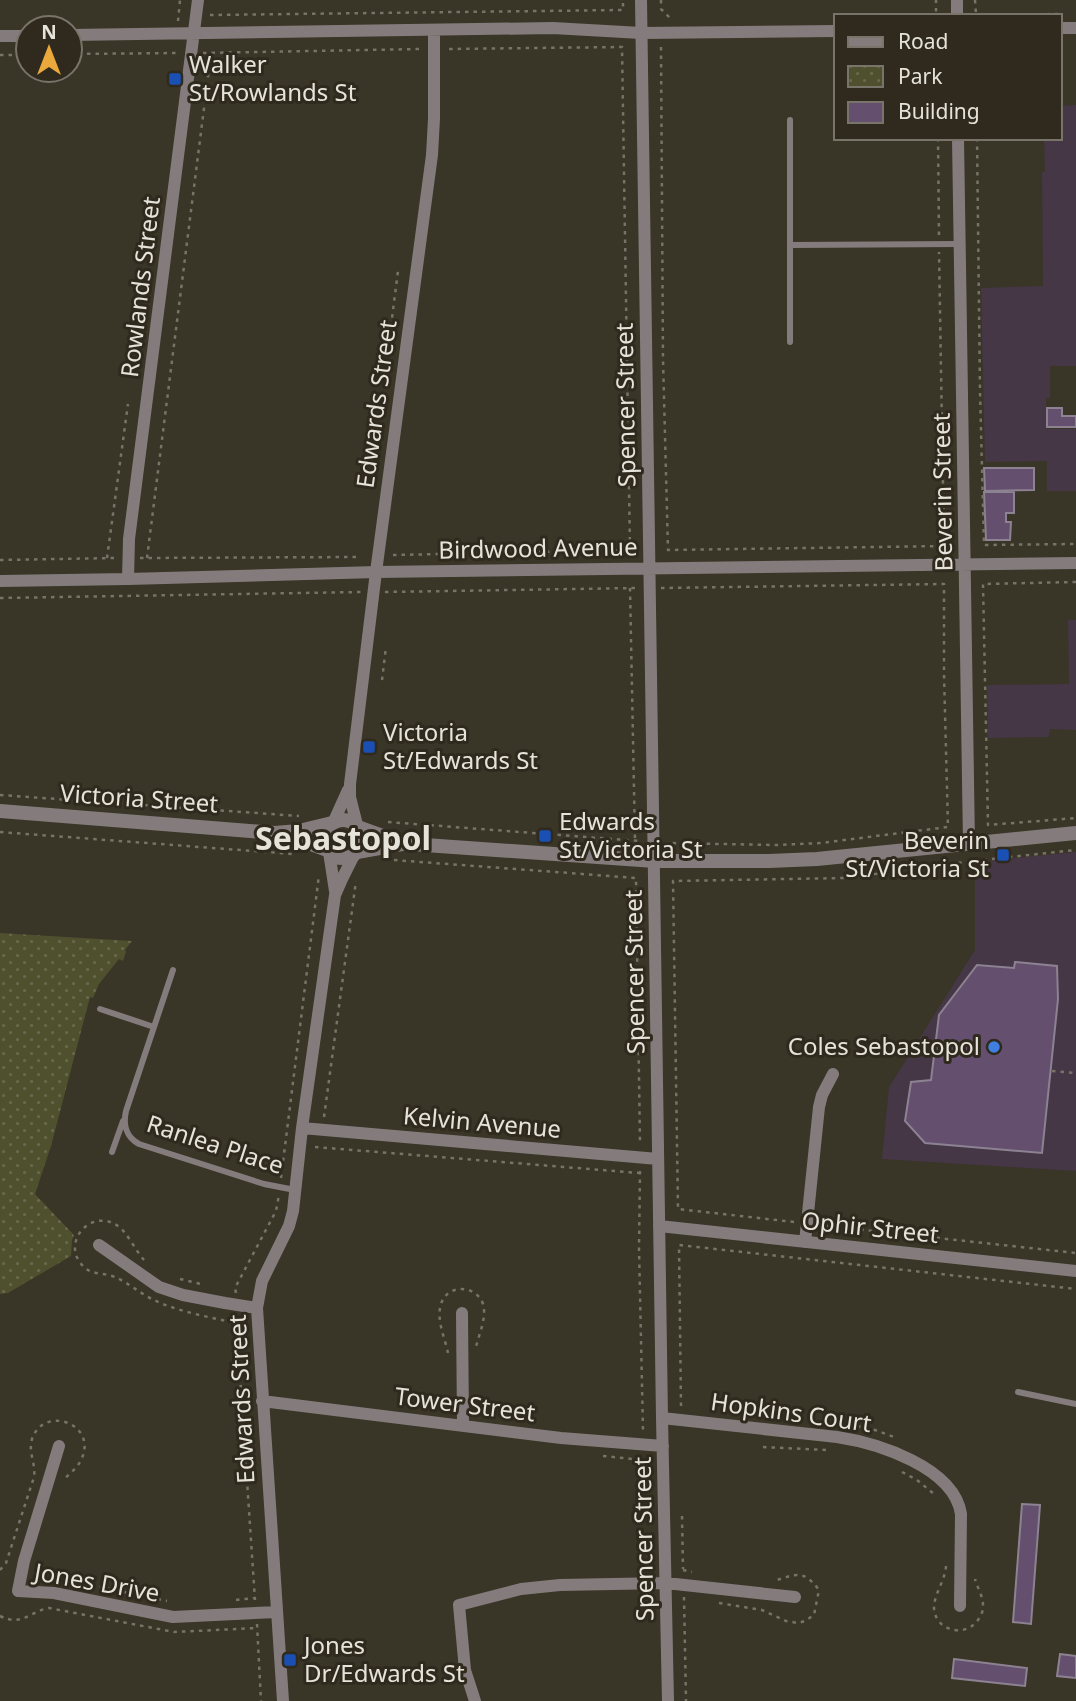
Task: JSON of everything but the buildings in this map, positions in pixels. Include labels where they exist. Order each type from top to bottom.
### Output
[{"type":"street","name":"Rowlands Street","points":[[128,579],[128,558],[198,0]]},
{"type":"street","name":"Spencer Street","points":[[641,0],[668,1701]]},
{"type":"street","points":[[84,35],[553,28],[641,33],[834,31]]},
{"type":"street","name":"Edwards Street","points":[[358,826],[350,797],[350,784],[432,155],[434,30]]},
{"type":"street","name":"Beverin Street","points":[[958,140],[969,844]]},
{"type":"street","name":"Birdwood Avenue","points":[[0,581],[376,572],[1076,563]]},
{"type":"street","name":"Edwards Street","points":[[333,822],[350,784]]},
{"type":"street","name":"Victoria Street","points":[[0,811],[275,833],[328,851]]},
{"type":"street","points":[[411,844],[394,840],[345,819],[333,822],[324,835],[324,844],[328,851],[342,858],[392,845],[411,844],[654,861],[817,859],[1076,833]]},
{"type":"street","name":"Victoria Street","points":[[275,833],[299,831],[333,822]]},
{"type":"street","points":[[356,853],[362,841],[358,826]]},
{"type":"street","name":"Edwards Street","points":[[328,851],[335,894]]},
{"type":"street","name":"Edwards Street","points":[[283,1701],[257,1308],[262,1281],[289,1226],[293,1211],[335,894],[356,853]]},
{"type":"street","points":[[805,1242],[819,1107],[833,1074]]},
{"type":"street","name":"Kelvin Avenue","points":[[302,1128],[658,1159]]},
{"type":"street","name":"Ophir Street","points":[[659,1226],[1076,1271]]},
{"type":"street","points":[[99,1245],[159,1287],[183,1295],[257,1308]]},
{"type":"street","points":[[462,1313],[463,1425]]},
{"type":"street","name":"Tower Street","points":[[262,1401],[561,1438],[663,1446]]},
{"type":"street","name":"Hopkins Court","points":[[662,1418],[862,1441],[897,1453],[927,1471],[950,1489],[960,1508],[960,1606]]},
{"type":"street","name":"Jones Drive","points":[[59,1446],[24,1561],[18,1591],[54,1593],[173,1617],[277,1612]]},
{"type":"street","points":[[475,1701],[465,1670],[459,1605],[512,1591],[546,1586],[666,1583],[796,1597]]},
{"type":"lane","points":[[790,120],[790,342]]},
{"type":"lane","points":[[790,245],[960,244]]},
{"type":"lane","name":"Ranlea Place","points":[[173,970],[126,1111],[124,1121],[131,1137],[136,1143],[280,1188],[295,1190]]},
{"type":"lane","points":[[100,1009],[154,1027]]},
{"type":"lane","points":[[112,1153],[126,1111]]},
{"type":"lane","points":[[1018,1392],[1076,1404]]},
{"type":"path","points":[[178,15],[624,10],[623,0]]},
{"type":"path","points":[[661,0],[661,9]]},
{"type":"path","points":[[84,54],[622,47],[631,550],[393,555]]},
{"type":"path","points":[[660,47],[668,550],[944,546],[938,140]]},
{"type":"path","points":[[147,558],[211,53]]},
{"type":"path","points":[[977,140],[984,545],[1076,544]]},
{"type":"path","points":[[391,326],[398,271]]},
{"type":"path","points":[[107,558],[128,404]]},
{"type":"path","points":[[0,560],[357,557]]},
{"type":"path","points":[[1076,582],[983,584],[988,825],[1076,818]]},
{"type":"path","points":[[0,598],[944,584],[948,827],[821,843],[776,845],[654,842],[376,821]]},
{"type":"path","points":[[631,588],[635,840]]},
{"type":"path","points":[[382,680],[386,647]]},
{"type":"path","points":[[0,794],[297,816]]},
{"type":"path","points":[[0,832],[296,854]]},
{"type":"path","points":[[1076,850],[972,860],[845,878],[673,881],[678,1209],[1076,1253]]},
{"type":"path","points":[[385,860],[636,878],[643,1431],[631,1430]]},
{"type":"path","points":[[261,1701],[235,1288],[276,1211],[320,868]]},
{"type":"path","points":[[324,1121],[356,880]]},
{"type":"path","points":[[1052,1071],[1076,1073]]},
{"type":"path","points":[[315,1147],[640,1173]]},
{"type":"path","points":[[681,1407],[678,1245],[1076,1289]]},
{"type":"path","points":[[471,1290],[482,1301],[484,1310],[476,1350]]},
{"type":"path","points":[[0,1570],[6,1563],[34,1478],[35,1467],[31,1451],[33,1437],[43,1425],[54,1421],[72,1424],[84,1440],[81,1460],[62,1483]]},
{"type":"path","points":[[855,1426],[875,1430],[901,1441]]},
{"type":"path","points":[[763,1447],[834,1451]]},
{"type":"path","points":[[643,1460],[643,1514]]},
{"type":"path","points":[[901,1471],[938,1497]]},
{"type":"path","points":[[682,1516],[686,1701]]},
{"type":"path","points":[[946,1559],[945,1578],[936,1597],[934,1611],[940,1621],[952,1630],[969,1629],[981,1614],[983,1602],[974,1572]]},
{"type":"path","points":[[39,1561],[35,1573],[178,1603]]},
{"type":"path","points":[[710,1602],[762,1610],[786,1621],[798,1623],[814,1615],[819,1594]]},
{"type":"path","points":[[229,1600],[255,1598]]},
{"type":"shaded area","points":[[1076,105],[1076,366],[1050,366],[1046,429],[1076,429],[1076,491],[1047,491],[1047,461],[985,462],[981,288],[1043,286],[1044,140],[1062,140],[1062,106]]},
{"type":"shaded area","points":[[1068,620],[1076,620],[1076,730],[1050,729],[1049,737],[988,738],[987,685],[1069,684]]},
{"type":"shaded area","points":[[1076,852],[1076,1171],[882,1159],[889,1087],[975,950],[975,862]]},
{"type":"green space","points":[[0,933],[132,941],[125,950],[123,961],[119,959],[99,984],[93,998],[90,997],[51,1146],[35,1194],[74,1235],[71,1256],[8,1293],[0,1294]]},
{"type":"place","name":"Walker St/Rowlands St","points":[[175,79]]},
{"type":"place","name":"Victoria St/Edwards St","points":[[369,747]]},
{"type":"place","name":"Edwards St/Victoria St","points":[[545,836]]},
{"type":"place","name":"Beverin St/Victoria St","points":[[1003,855]]},
{"type":"place","name":"Coles Sebastopol","points":[[994,1047]]},
{"type":"place","name":"Jones Dr/Edwards St","points":[[290,1660]]},
{"type":"district","name":"Sebastopol","points":[[343,839]]}]
